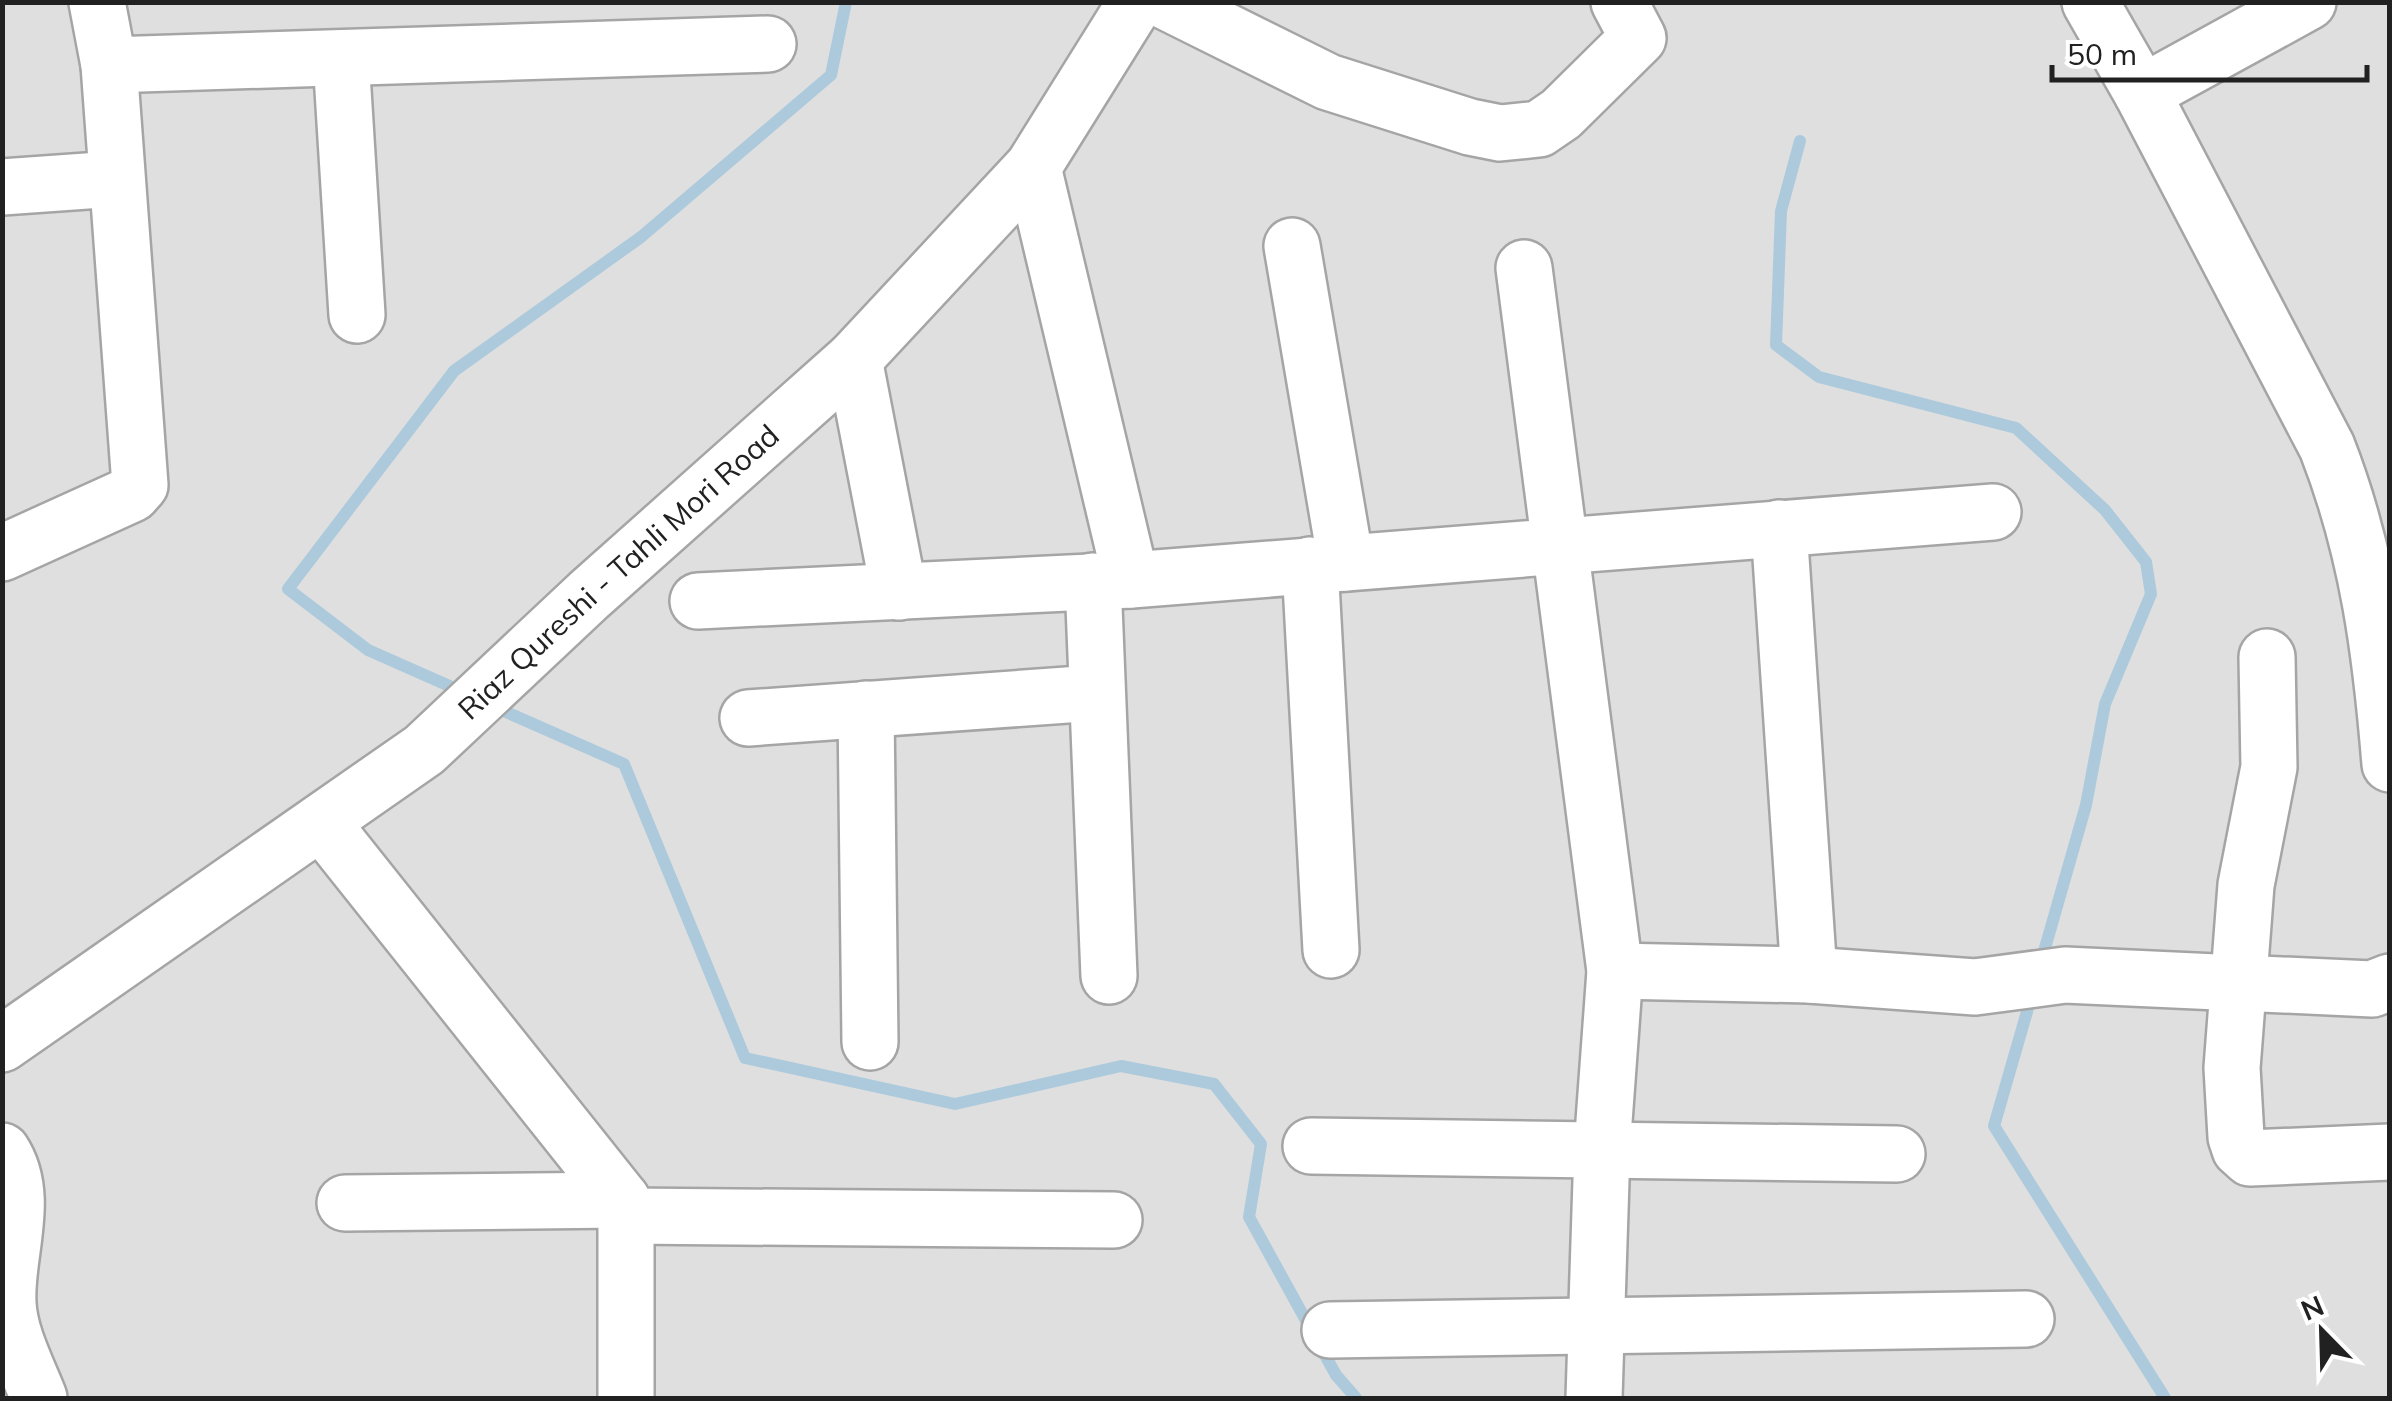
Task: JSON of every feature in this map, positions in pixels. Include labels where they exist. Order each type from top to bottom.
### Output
[{"type":"street","points":[[2,553],[132,494],[140,485],[109,65],[97,2]]},
{"type":"street","name":"Riaz Qureshi - Tahli Mori Road","points":[[2,1044],[424,750],[589,595],[854,359],[1033,167],[1136,2]]},
{"type":"street","points":[[1167,2],[1328,82],[1500,133],[1539,129],[1561,114],[1638,38],[1618,2]]},
{"type":"street","points":[[2090,2],[2142,93],[2327,447],[2350,506],[2382,658],[2390,764]]},
{"type":"street","points":[[2142,93],[2308,2]]},
{"type":"street","points":[[109,65],[768,44]]},
{"type":"street","points":[[340,58],[356,315]]},
{"type":"street","points":[[1033,167],[1112,581],[1095,693],[1110,976]]},
{"type":"street","points":[[2,187],[115,179]]},
{"type":"street","points":[[1292,246],[1328,564],[1331,950]]},
{"type":"street","points":[[1524,268],[1615,971],[1602,1150],[1594,1398]]},
{"type":"street","points":[[854,359],[900,592]]},
{"type":"street","points":[[698,602],[1112,581],[1993,512]]},
{"type":"street","points":[[1779,528],[1809,976]]},
{"type":"street","points":[[2266,657],[2269,767],[2246,884],[2232,1068],[2236,1137],[2240,1149],[2250,1158],[2390,1152]]},
{"type":"street","points":[[748,718],[1095,693]]},
{"type":"street","points":[[866,709],[870,1042]]},
{"type":"street","points":[[321,822],[624,1208],[626,1398]]},
{"type":"street","points":[[1615,971],[1809,976],[1975,987],[2065,975],[2372,988],[2390,982]]},
{"type":"street","points":[[1311,1146],[1897,1154]]},
{"type":"street","points":[[2,1151],[14,1183],[16,1228],[8,1305],[38,1398]]},
{"type":"street","points":[[345,1203],[1114,1220]]},
{"type":"street","points":[[1330,1330],[2026,1319]]},
{"type":"shaded area","points":[[3,3],[2389,3],[2389,1398],[3,1398]]},
{"type":"waterway","points":[[463,692],[368,650],[288,589],[454,371],[641,237],[831,75],[846,2]]},
{"type":"waterway","points":[[1800,141],[1781,211],[1776,345],[1819,377],[2016,428],[2105,510],[2146,562],[2151,594],[2105,704],[2086,805],[2041,962]]},
{"type":"waterway","points":[[490,705],[624,764],[745,1058],[955,1104],[1121,1066],[1214,1084],[1261,1144],[1249,1217],[1336,1375],[1356,1398]]},
{"type":"waterway","points":[[2033,991],[1994,1126],[2165,1398]]}]
